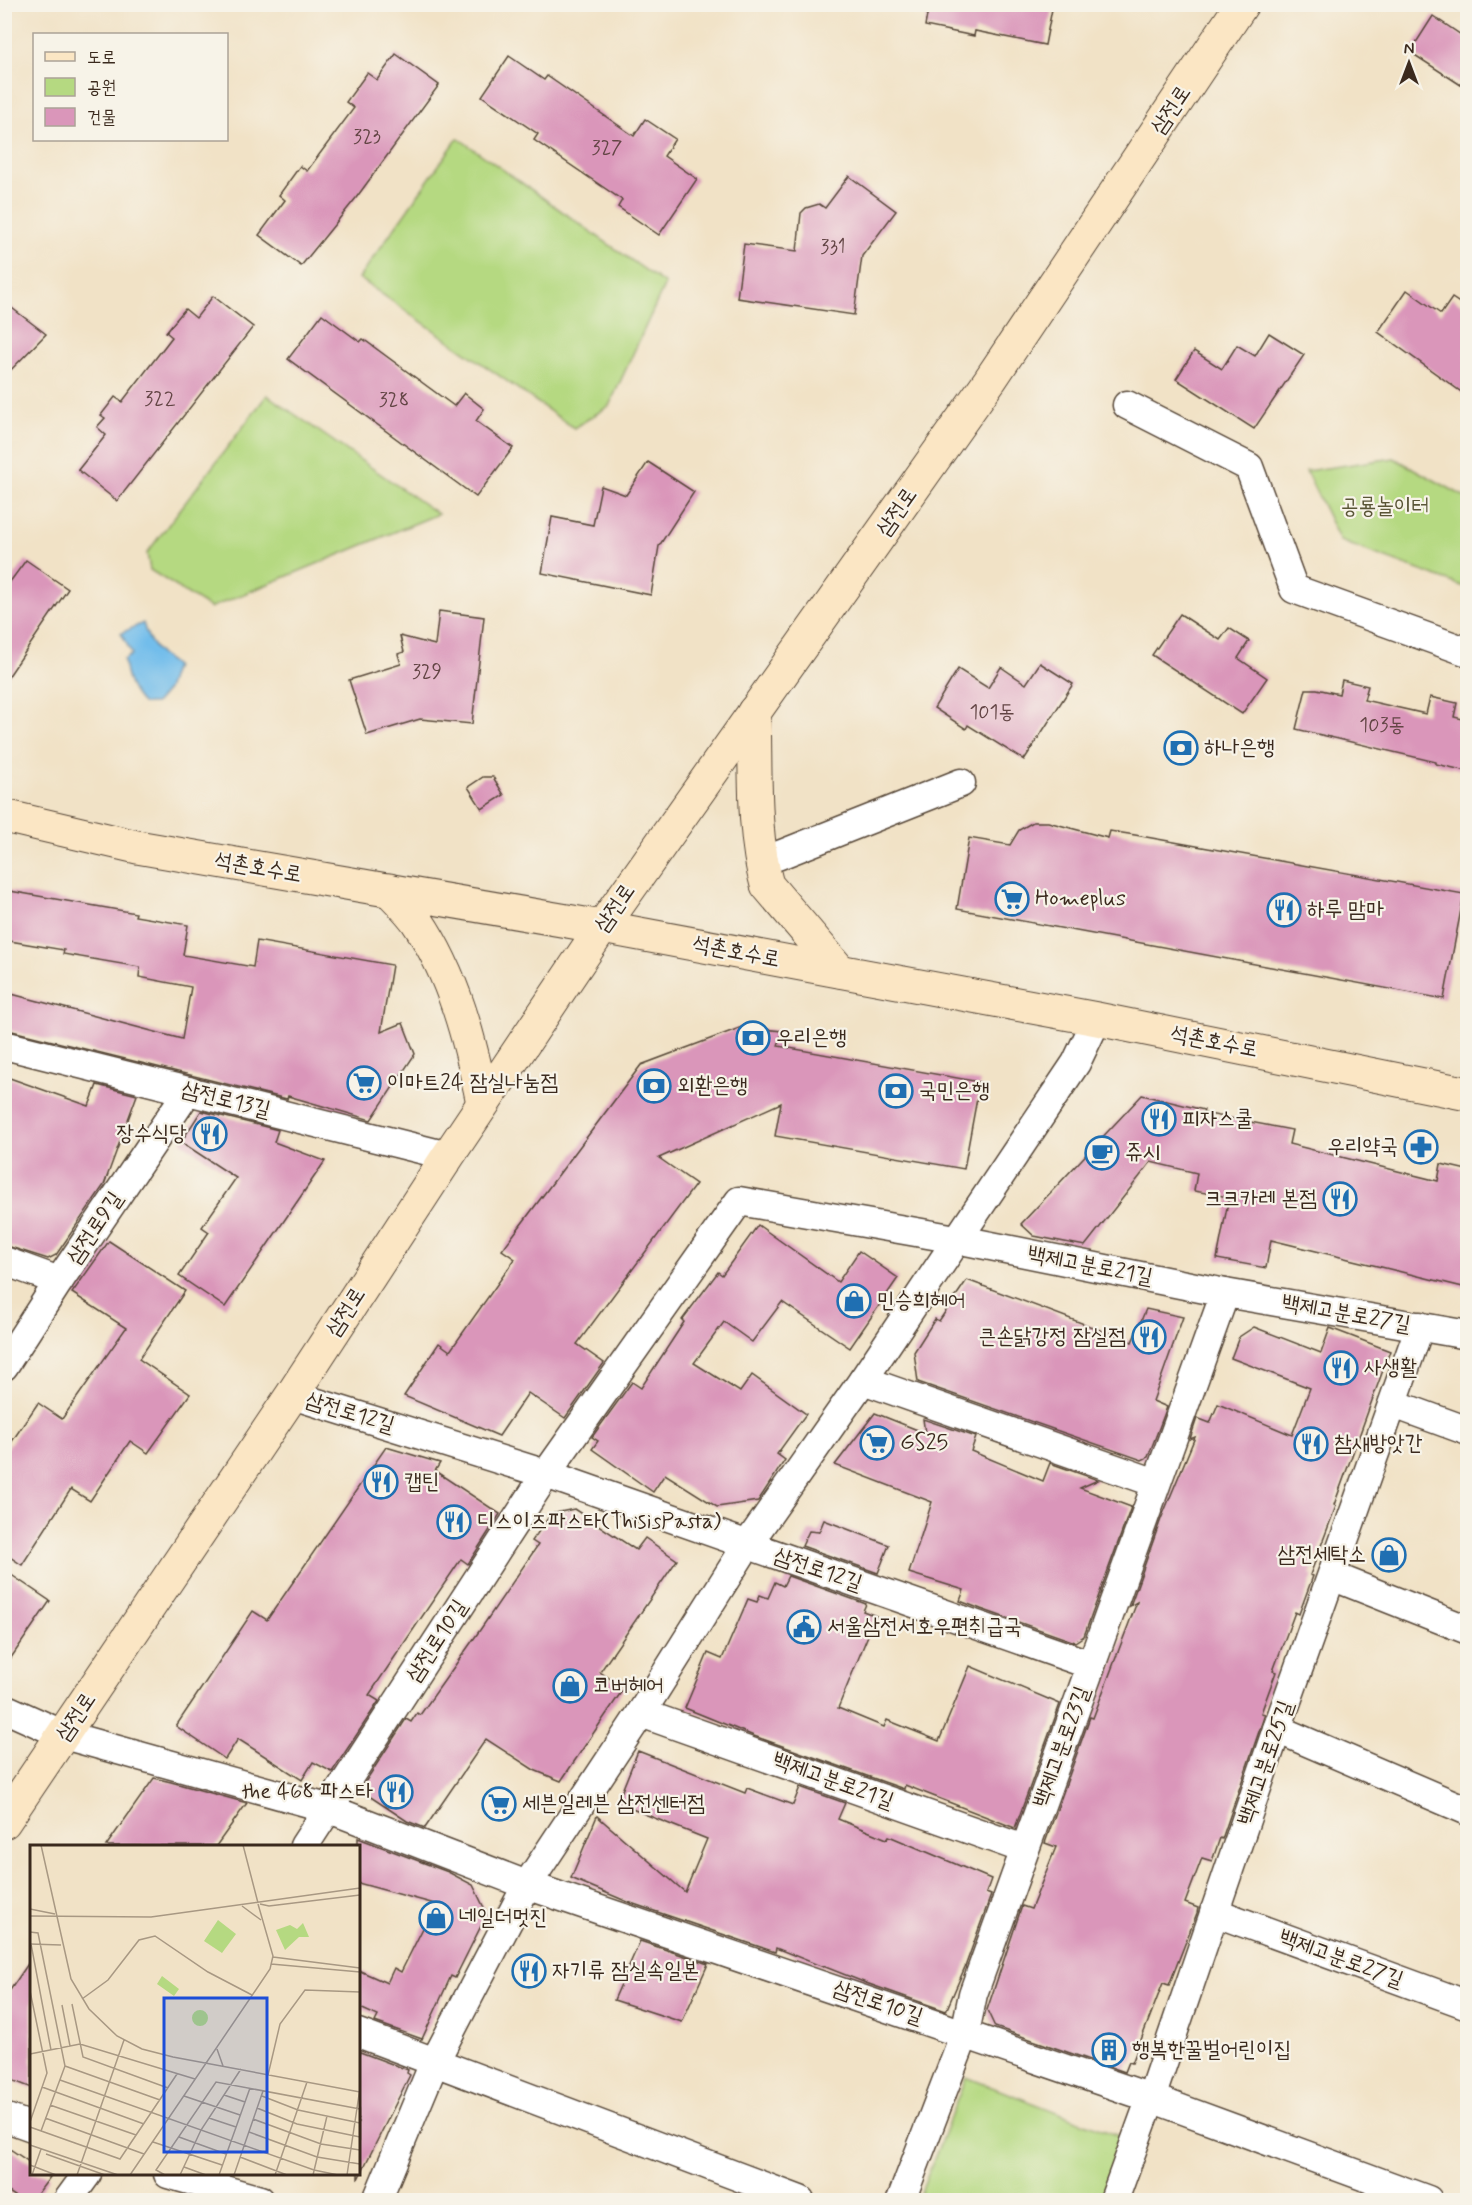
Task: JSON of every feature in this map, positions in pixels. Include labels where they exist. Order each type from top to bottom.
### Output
[{"type":"main road","name":"삼전로","points":[[4,1822],[292,1395],[483,1103],[602,927],[990,380],[1242,4]]},
{"type":"main road","points":[[754,712],[758,821],[767,885],[840,971]]},
{"type":"main road","name":"석촌호수로","points":[[4,816],[137,847],[602,927],[840,971],[1097,1019],[1467,1094]]},
{"type":"main road","points":[[390,890],[417,921],[450,984],[471,1047],[483,1103]]},
{"type":"street","points":[[1127,405],[1249,467],[1294,590],[1467,652]]},
{"type":"street","points":[[777,856],[962,783]]},
{"type":"street","points":[[377,2200],[434,2063],[527,1885],[641,1713],[747,1545],[863,1380],[1076,1063],[1097,1019]]},
{"type":"street","name":"삼전로13길","points":[[4,1045],[448,1156]]},
{"type":"street","name":"삼전로9길","points":[[4,1366],[188,1091]]},
{"type":"street","name":"백제고분로21길","points":[[546,1474],[740,1201],[956,1239],[1225,1293]]},
{"type":"street","points":[[4,1261],[59,1281]]},
{"type":"street","name":"백제고분로27길","points":[[1225,1293],[1467,1335]]},
{"type":"street","name":"백제고분로23길","points":[[901,2200],[965,2033],[973,1994],[1225,1293]]},
{"type":"street","name":"백제고분로25길","points":[[1114,2200],[1420,1326]]},
{"type":"street","points":[[863,1380],[1156,1483]]},
{"type":"street","name":"삼전로12길","points":[[292,1395],[546,1474],[1091,1665]]},
{"type":"street","points":[[1394,1404],[1467,1431]]},
{"type":"street","name":"삼전로10길","points":[[327,1808],[546,1474]]},
{"type":"street","points":[[1332,1576],[1467,1630]]},
{"type":"street","points":[[4,1708],[64,1735]]},
{"type":"street","name":"백제고분로21길","points":[[641,1713],[1024,1849]]},
{"type":"street","points":[[1277,1729],[1467,1811]]},
{"type":"street","name":"삼전로10길","points":[[64,1735],[327,1808],[527,1885],[1151,2098],[1428,2200]]},
{"type":"street","points":[[305,1845],[327,1808]]},
{"type":"street","name":"백제고분로27길","points":[[1214,1912],[1467,2005]]},
{"type":"street","points":[[360,2034],[800,2200]]},
{"type":"street","points":[[4,2117],[30,2126]]},
{"type":"street","points":[[68,2200],[86,2175]]},
{"type":"street","points":[[172,2175],[260,2200]]},
{"type":"green space","points":[[458,138],[665,284],[609,406],[574,428],[359,278]]},
{"type":"green space","points":[[267,395],[438,514],[210,608],[150,570],[147,553]]},
{"type":"green space","name":"공룡놀이터","points":[[1394,458],[1467,498],[1467,588],[1340,541],[1306,471]]},
{"type":"green space","points":[[966,2077],[1134,2142],[1110,2200],[918,2200]]},
{"type":"water","points":[[143,623],[154,647],[175,666],[167,690],[155,704],[143,704],[129,684],[125,667],[124,660],[132,654],[121,633]]},
{"type":"building","points":[[929,4],[1053,4],[1045,45],[975,31],[974,36],[925,26]]},
{"type":"building","points":[[1433,16],[1467,39],[1467,89],[1410,52]]},
{"type":"building","points":[[396,54],[439,85],[356,198],[301,266],[259,235],[285,200],[279,195],[300,166],[307,171],[354,108],[346,102],[367,73],[377,80]]},
{"type":"building","points":[[509,56],[544,80],[547,76],[634,136],[645,119],[675,139],[664,156],[697,179],[659,235],[618,207],[622,200],[534,140],[538,134],[482,96]]},
{"type":"building","points":[[849,176],[896,211],[862,256],[854,315],[737,298],[744,244],[797,251],[801,213],[806,208],[819,204],[825,208]]},
{"type":"building","points":[[1407,290],[1441,314],[1452,298],[1467,308],[1467,396],[1378,332]]},
{"type":"building","points":[[213,296],[253,327],[117,501],[78,470],[106,435],[97,427],[105,418],[101,415],[115,397],[122,402],[172,337],[166,332],[185,309],[196,318]]},
{"type":"building","points":[[4,302],[46,334],[4,377]]},
{"type":"building","points":[[322,314],[360,342],[363,339],[454,406],[464,393],[484,409],[476,421],[513,448],[476,497],[288,359]]},
{"type":"building","points":[[1269,333],[1304,355],[1254,429],[1176,379],[1194,351],[1222,369],[1237,345],[1255,356]]},
{"type":"building","points":[[648,462],[694,492],[659,546],[651,595],[542,573],[552,517],[593,525],[601,486],[626,495]]},
{"type":"building","points":[[26,560],[68,589],[4,683],[4,590]]},
{"type":"building","points":[[439,611],[484,617],[472,724],[420,719],[367,735],[349,680],[401,664],[398,654],[404,652],[400,636],[435,645]]},
{"type":"building","points":[[1180,614],[1220,640],[1229,628],[1249,641],[1238,658],[1267,678],[1242,714],[1152,655]]},
{"type":"building","points":[[1040,663],[1073,684],[1024,760],[968,725],[966,729],[934,708],[958,669],[988,688],[1001,667],[1026,684]]},
{"type":"building","points":[[1342,680],[1368,686],[1364,700],[1426,714],[1430,697],[1457,703],[1454,717],[1467,720],[1467,771],[1296,729],[1306,689],[1339,694]]},
{"type":"building","points":[[483,777],[493,777],[504,795],[482,809],[468,787]]},
{"type":"building","points":[[1033,822],[1048,822],[1108,838],[1110,831],[1135,835],[1464,894],[1444,999],[957,909],[969,838],[1010,845],[1019,830]]},
{"type":"building","points":[[4,890],[136,913],[135,916],[188,925],[183,955],[253,967],[257,941],[392,965],[381,1032],[403,1023],[415,1054],[371,1120],[288,1096],[287,1099],[4,1029],[4,992],[182,1039],[191,987],[139,977],[140,967],[63,954],[64,950],[4,940]]},
{"type":"building","points":[[742,1027],[782,1031],[778,1046],[980,1082],[964,1169],[775,1136],[781,1103],[659,1158],[696,1184],[577,1344],[604,1363],[565,1418],[528,1393],[499,1436],[404,1396],[439,1343],[450,1351],[515,1259],[502,1250],[641,1065]]},
{"type":"building","points":[[4,1076],[89,1106],[97,1085],[137,1095],[104,1185],[56,1255],[48,1259],[4,1245]]},
{"type":"building","points":[[1142,1095],[1204,1110],[1203,1113],[1292,1130],[1289,1144],[1438,1181],[1441,1164],[1467,1170],[1467,1288],[1271,1240],[1266,1268],[1217,1259],[1229,1197],[1194,1191],[1197,1173],[1151,1162],[1085,1246],[1034,1236],[1021,1224]]},
{"type":"building","points":[[201,1111],[278,1130],[274,1142],[325,1161],[225,1307],[179,1276],[209,1232],[202,1227],[236,1178],[181,1142]]},
{"type":"building","points":[[758,1225],[838,1282],[859,1251],[898,1278],[850,1348],[782,1302],[752,1342],[724,1322],[694,1363],[740,1392],[752,1375],[806,1414],[777,1454],[785,1460],[758,1501],[717,1507],[665,1474],[653,1492],[592,1449],[598,1441],[592,1437],[632,1382],[641,1388],[684,1322],[682,1320],[718,1272],[722,1275]]},
{"type":"building","points":[[109,1241],[185,1291],[139,1359],[190,1394],[148,1453],[130,1441],[90,1501],[71,1489],[22,1565],[4,1553],[4,1453],[38,1403],[62,1419],[126,1328],[72,1293]]},
{"type":"building","points":[[967,1280],[1132,1342],[1146,1309],[1183,1317],[1153,1401],[1167,1407],[1148,1457],[1142,1460],[918,1382],[914,1352],[935,1319],[939,1321]]},
{"type":"building","points":[[1254,1327],[1321,1353],[1330,1328],[1390,1351],[1310,1575],[1313,1576],[1299,1614],[1295,1612],[1273,1671],[1276,1672],[1261,1713],[1265,1714],[1222,1839],[1220,1838],[1212,1861],[1202,1858],[1185,1903],[1198,1908],[1197,1913],[1169,1985],[1163,1983],[1132,2063],[1129,2062],[1125,2072],[995,2027],[987,2010],[1022,1906],[1031,1909],[1056,1847],[1045,1843],[1090,1717],[1093,1718],[1137,1602],[1130,1606],[1161,1519],[1195,1437],[1190,1439],[1197,1418],[1210,1423],[1218,1404],[1292,1435],[1310,1388],[1231,1358],[1239,1337]]},
{"type":"building","points":[[875,1413],[925,1433],[923,1419],[976,1437],[971,1451],[1043,1481],[1050,1463],[1098,1480],[1080,1488],[1131,1507],[1084,1636],[1075,1642],[981,1609],[960,1601],[964,1590],[909,1573],[932,1502],[835,1465]]},
{"type":"building","points":[[386,1447],[440,1463],[435,1471],[500,1514],[468,1564],[461,1559],[369,1695],[379,1701],[332,1772],[313,1762],[302,1780],[238,1739],[225,1759],[176,1726],[253,1611],[267,1620]]},
{"type":"building","points":[[574,1509],[636,1550],[645,1538],[677,1560],[600,1672],[624,1688],[561,1781],[534,1770],[486,1739],[425,1828],[407,1821],[360,1790],[406,1719],[411,1722],[417,1713],[420,1715],[480,1630],[538,1545],[532,1541],[551,1514]]},
{"type":"building","points":[[824,1520],[889,1545],[878,1573],[802,1546],[809,1531],[819,1532]]},
{"type":"building","points":[[4,1570],[50,1601],[4,1668]]},
{"type":"building","points":[[788,1576],[866,1604],[863,1611],[876,1616],[838,1708],[884,1727],[887,1720],[939,1741],[970,1666],[1060,1704],[1015,1828],[905,1785],[904,1789],[754,1736],[685,1708],[708,1653],[722,1659],[748,1599],[757,1602],[760,1595],[768,1598],[775,1582],[783,1586]]},
{"type":"building","points":[[638,1751],[745,1793],[747,1788],[793,1805],[800,1787],[845,1803],[838,1819],[887,1839],[889,1836],[991,1879],[986,1893],[991,1895],[965,1967],[946,2011],[776,1948],[775,1952],[628,1902],[571,1878],[597,1816],[685,1892],[707,1839],[617,1803]]},
{"type":"building","points":[[154,1778],[247,1803],[217,1845],[107,1845]]},
{"type":"building","points":[[358,1838],[448,1872],[473,1885],[487,1914],[455,1978],[451,1976],[422,2039],[375,2022],[378,2016],[360,2008],[360,1971],[387,1983],[394,1968],[401,1972],[435,1904],[360,1884],[360,1845],[358,1845]]},
{"type":"building","points":[[640,1941],[708,1964],[682,2022],[614,2000]]},
{"type":"building","points":[[30,1961],[30,2087],[4,2077],[4,1999]]},
{"type":"building","points":[[360,2052],[408,2070],[407,2073],[410,2075],[360,2175]]},
{"type":"building","points":[[4,2145],[30,2163],[30,2175],[50,2177],[33,2200],[21,2200],[4,2189]]},
{"type":"place","name":"하나은행","points":[[1181,748]]},
{"type":"place","name":"Homeplus","points":[[1012,899]]},
{"type":"place","name":"하루 맘마","points":[[1284,910]]},
{"type":"place","name":"우리은행","points":[[753,1038]]},
{"type":"place","name":"이마트24 잠실나눔점","points":[[364,1083]]},
{"type":"place","name":"외환은행","points":[[654,1086]]},
{"type":"place","name":"국민은행","points":[[896,1091]]},
{"type":"place","name":"피자스쿨","points":[[1159,1119]]},
{"type":"place","name":"장수식당","points":[[210,1134]]},
{"type":"place","name":"우리약국","points":[[1421,1147]]},
{"type":"place","name":"쥬시","points":[[1102,1153]]},
{"type":"place","name":"크크카레 본점","points":[[1340,1199]]},
{"type":"place","name":"민승희헤어","points":[[854,1301]]},
{"type":"place","name":"큰손닭강정 잠실점","points":[[1149,1337]]},
{"type":"place","name":"사생활","points":[[1341,1368]]},
{"type":"place","name":"GS25","points":[[877,1443]]},
{"type":"place","name":"참새방앗간","points":[[1311,1444]]},
{"type":"place","name":"캡틴","points":[[381,1482]]},
{"type":"place","name":"디스이즈파스타(ThisisPasta)","points":[[454,1522]]},
{"type":"place","name":"삼전세탁소","points":[[1389,1555]]},
{"type":"place","name":"서울삼전서호우편취급국","points":[[804,1627]]},
{"type":"place","name":"코버헤어","points":[[570,1686]]},
{"type":"place","name":"the 468 파스타","points":[[396,1792]]},
{"type":"place","name":"세븐일레븐 삼전센터점","points":[[499,1804]]},
{"type":"place","name":"네일더멋진","points":[[436,1918]]},
{"type":"place","name":"자기류 잠실속일본","points":[[529,1971]]},
{"type":"place","name":"행복한꿀벌어린이집","points":[[1109,2050]]}]
